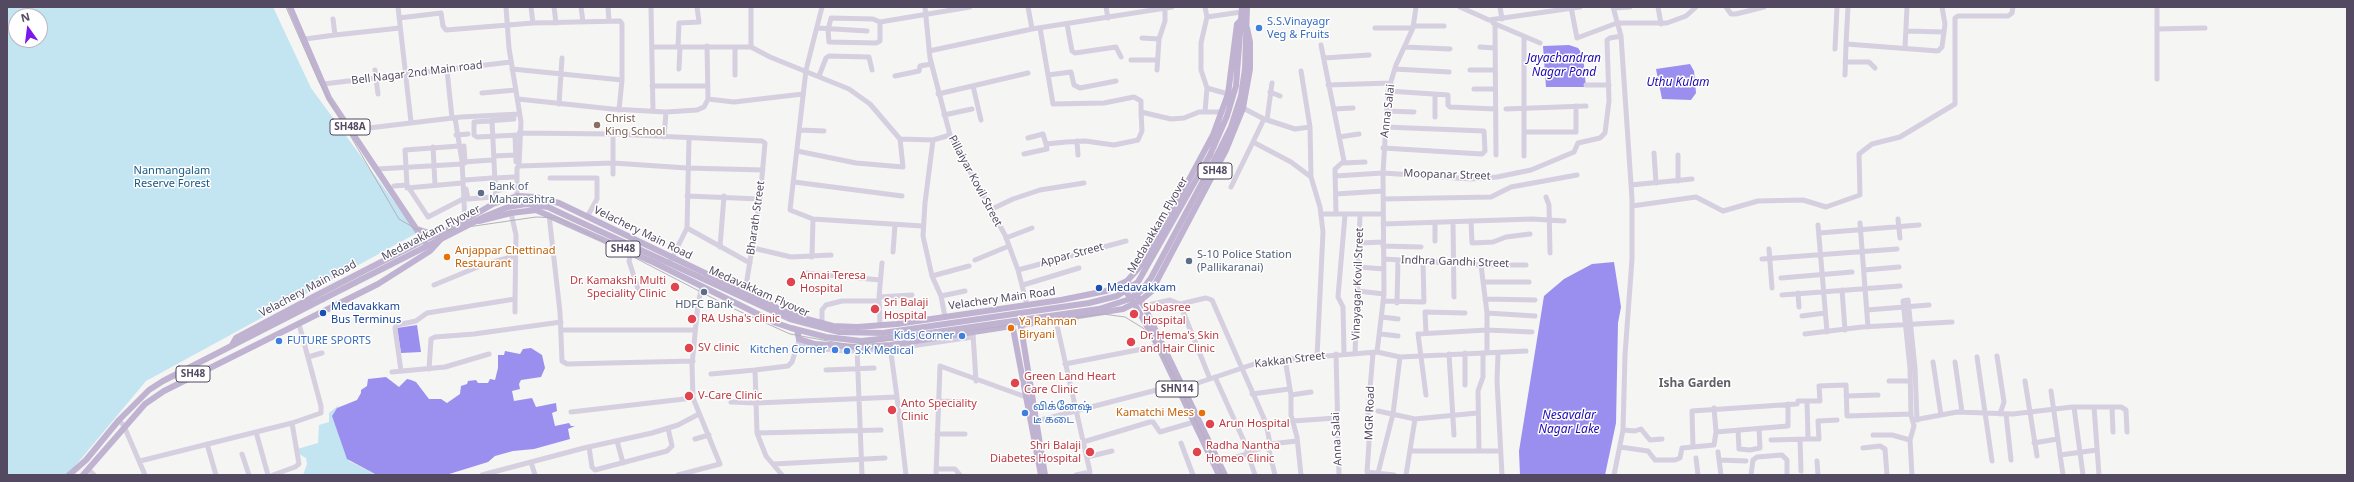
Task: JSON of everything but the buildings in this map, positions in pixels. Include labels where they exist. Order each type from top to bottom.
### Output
[{"type":"main road","name":"SH48A","points":[[290,7],[329,98],[378,169],[430,251]]},
{"type":"main road","points":[[1246,28],[1247,7]]},
{"type":"main road","name":"Velachery Main Road","points":[[232,346],[236,338],[424,240],[452,228],[494,201],[517,196],[537,197],[559,204],[799,317],[822,323],[856,327],[880,325],[1027,305],[1106,291],[1127,281],[1146,260],[1203,154],[1222,112],[1228,94],[1237,24],[1241,20],[1241,10]]},
{"type":"main road","name":"Medavakkam Flyover","points":[[119,420],[140,398],[163,381],[486,216],[508,207],[526,204],[548,207],[790,319],[839,332],[865,334],[890,332],[1089,303],[1117,296],[1138,282],[1213,156],[1236,86],[1241,20]]},
{"type":"main road","name":"SH48","points":[[1021,325],[1085,316],[1122,309],[1134,304],[1142,303],[1156,283],[1226,150],[1243,108],[1250,69],[1250,42],[1246,28]]},
{"type":"main road","name":"Medavakkam Flyover","points":[[798,330],[826,337],[861,341],[908,336],[1098,309],[1119,304],[1130,299],[1141,291],[1151,278],[1213,156],[1241,96],[1245,69],[1246,28]]},
{"type":"main road","points":[[536,210],[537,197]]},
{"type":"main road","name":"Velachery Main Road","points":[[83,475],[124,426],[145,404],[164,391],[197,372],[299,324],[378,284],[430,251],[442,238],[464,226],[511,213],[536,210],[549,214],[776,323],[798,330]]},
{"type":"main road","points":[[417,229],[429,233],[452,228]]},
{"type":"main road","name":"SHN14","points":[[1127,281],[1142,303],[1225,475]]},
{"type":"main road","name":"SHN14","points":[[1120,285],[1134,304],[1158,346],[1219,475]]},
{"type":"main road","points":[[1083,296],[1085,316]]},
{"type":"main road","points":[[1017,306],[1021,325],[1041,475]]},
{"type":"main road","points":[[1009,307],[1026,397],[1045,475]]},
{"type":"main road","points":[[973,313],[974,334]]},
{"type":"main road","points":[[798,330],[799,341],[857,349],[890,347],[974,334],[1012,326]]},
{"type":"main road","points":[[69,475],[86,460],[119,420]]},
{"type":"street","points":[[398,7],[411,122]]},
{"type":"street","points":[[506,7],[511,62],[518,99],[519,114],[516,155],[518,165]]},
{"type":"street","points":[[531,7],[533,24]]},
{"type":"street","points":[[554,7],[556,24]]},
{"type":"street","points":[[581,7],[583,22]]},
{"type":"street","points":[[608,7],[609,21]]},
{"type":"street","points":[[651,7],[653,111]]},
{"type":"street","points":[[679,69],[679,23],[699,22],[697,7]]},
{"type":"street","points":[[751,7],[752,47]]},
{"type":"street","points":[[822,7],[818,28],[806,70],[798,151],[790,210],[814,219],[922,226]]},
{"type":"street","name":"Pillaiyar Kovil Street","points":[[924,7],[938,94],[950,135],[992,209],[1006,238],[1023,285],[1027,305]]},
{"type":"street","points":[[880,22],[880,40],[876,43],[830,42],[828,30],[830,18],[832,17],[873,19],[880,22],[970,7]]},
{"type":"street","points":[[1028,7],[1032,29]]},
{"type":"street","points":[[1106,7],[1108,18]]},
{"type":"street","points":[[930,51],[1032,29],[1172,7]]},
{"type":"street","points":[[1204,112],[1208,88],[1201,70],[1200,43],[1206,17],[1205,7]]},
{"type":"street","name":"Anna Salai","points":[[1384,259],[1383,148],[1388,91],[1395,69],[1413,27],[1416,7]]},
{"type":"street","points":[[1460,7],[1489,20],[1495,25],[1540,43]]},
{"type":"street","points":[[1500,7],[1502,19]]},
{"type":"street","points":[[1489,20],[1580,7]]},
{"type":"street","points":[[1614,475],[1623,430],[1625,355],[1632,259],[1632,206],[1621,36],[1614,8],[1630,7]]},
{"type":"street","points":[[1658,7],[1661,24]]},
{"type":"street","points":[[1571,8],[1577,38],[1617,23],[1661,24],[1686,16],[1696,7]]},
{"type":"street","points":[[1726,7],[1731,14],[1736,14],[1764,7]]},
{"type":"street","points":[[1835,49],[1837,7]]},
{"type":"street","points":[[1845,76],[1848,7]]},
{"type":"street","points":[[1905,48],[1907,7]]},
{"type":"street","points":[[1846,44],[1940,50],[1942,47],[1945,24],[1942,7]]},
{"type":"street","points":[[1632,206],[1696,197],[1723,211],[1758,201],[1803,200],[1826,207],[1860,195],[1859,154],[1872,144],[1900,137],[1955,104],[1955,18],[1958,16],[2008,16],[2012,13],[2013,7]]},
{"type":"street","points":[[2157,7],[2157,79]]},
{"type":"street","points":[[1156,70],[1159,39],[1165,21],[1165,9]]},
{"type":"street","points":[[1206,17],[1241,10]]},
{"type":"street","points":[[399,18],[441,13],[443,26],[446,30],[508,25],[620,21],[622,24],[622,80],[619,110]]},
{"type":"street","points":[[332,19],[335,35]]},
{"type":"street","points":[[1067,24],[1072,51],[1076,53],[1116,47],[1121,57]]},
{"type":"street","points":[[1495,25],[1494,70],[1496,155]]},
{"type":"street","points":[[1374,28],[1444,26]]},
{"type":"street","points":[[305,39],[400,28]]},
{"type":"street","points":[[818,28],[828,30],[867,31]]},
{"type":"street","points":[[1040,28],[1052,99],[1055,105],[1074,102],[1104,103],[1134,97],[1141,101],[1142,131],[1138,140],[1114,145],[1076,141],[1046,144]]},
{"type":"street","points":[[2157,29],[2205,28]]},
{"type":"street","points":[[1906,31],[1944,32]]},
{"type":"street","name":"Moopanar Street","points":[[1383,173],[1471,178],[1506,176],[1545,165],[1574,152],[1578,143],[1604,135],[1609,101],[1608,39],[1621,36]]},
{"type":"street","points":[[1524,37],[1524,156]]},
{"type":"street","points":[[1142,38],[1159,39]]},
{"type":"street","points":[[1321,45],[1328,85],[1340,137],[1343,163]]},
{"type":"street","points":[[518,99],[619,110],[666,112],[697,110],[704,107],[708,100],[706,86],[707,46]]},
{"type":"street","points":[[652,47],[752,47],[770,57],[806,70],[849,89],[870,104],[900,139],[903,167],[856,163],[798,151]]},
{"type":"street","points":[[735,47],[735,75]]},
{"type":"street","points":[[1405,47],[1450,49]]},
{"type":"street","points":[[1480,47],[1495,48]]},
{"type":"street","points":[[1324,58],[1369,55]]},
{"type":"street","points":[[819,76],[826,58],[829,56],[869,57],[872,70]]},
{"type":"street","points":[[559,104],[562,58]]},
{"type":"street","points":[[1131,60],[1157,60]]},
{"type":"street","name":"Bell Nagar 2nd Main road","points":[[323,84],[511,62]]},
{"type":"street","points":[[1845,62],[1869,62],[1875,68]]},
{"type":"street","points":[[895,76],[919,71],[920,66],[932,64]]},
{"type":"street","points":[[512,69],[622,80]]},
{"type":"street","points":[[1395,69],[1449,72]]},
{"type":"street","points":[[376,70],[378,94]]},
{"type":"street","points":[[447,70],[456,135],[461,146],[465,221]]},
{"type":"street","points":[[1470,70],[1494,70]]},
{"type":"street","points":[[1301,71],[1310,127],[1311,176],[1321,214],[1323,232],[1317,357]]},
{"type":"street","points":[[1048,75],[1072,72],[1074,85],[1080,88],[1116,81]]},
{"type":"street","points":[[938,94],[1028,73]]},
{"type":"street","points":[[1232,186],[1265,120],[1272,83]]},
{"type":"street","points":[[1328,85],[1391,83]]},
{"type":"street","points":[[1586,85],[1609,85]]},
{"type":"street","points":[[652,86],[706,86]]},
{"type":"street","points":[[973,86],[981,120]]},
{"type":"street","points":[[1208,88],[1228,94]]},
{"type":"street","points":[[1474,89],[1495,89]]},
{"type":"street","points":[[482,93],[516,90]]},
{"type":"street","points":[[1388,91],[1448,95],[1448,105],[1450,107],[1495,109]]},
{"type":"street","points":[[1270,92],[1280,96]]},
{"type":"street","points":[[708,100],[734,102],[803,94]]},
{"type":"street","points":[[1435,94],[1435,117]]},
{"type":"street","points":[[1524,132],[1574,133],[1577,130],[1576,106]]},
{"type":"street","points":[[1506,109],[1523,107],[1586,106]]},
{"type":"street","points":[[1243,108],[1265,120],[1295,129],[1310,127]]},
{"type":"street","points":[[1334,109],[1353,108]]},
{"type":"street","points":[[944,115],[972,110]]},
{"type":"street","points":[[1387,111],[1414,112]]},
{"type":"street","points":[[664,137],[666,112]]},
{"type":"street","points":[[1141,112],[1171,119],[1204,112],[1222,112]]},
{"type":"street","points":[[352,130],[461,117],[519,114]]},
{"type":"street","points":[[514,119],[476,121],[473,124],[476,137],[492,139],[518,134],[614,134],[689,139],[687,168],[687,228],[673,258],[666,269]]},
{"type":"street","points":[[492,120],[494,201]]},
{"type":"street","points":[[1383,148],[1482,154],[1485,151],[1484,131],[1385,127]]},
{"type":"street","points":[[800,130],[824,131]]},
{"type":"street","points":[[456,135],[468,134]]},
{"type":"street","points":[[517,196],[518,134]]},
{"type":"street","points":[[613,174],[614,134]]},
{"type":"street","points":[[1024,154],[1047,149],[1043,134],[1028,138]]},
{"type":"street","points":[[1340,137],[1359,134]]},
{"type":"street","points":[[900,139],[933,140],[950,135]]},
{"type":"street","name":"Bharath Street","points":[[689,139],[765,142],[760,198],[745,292]]},
{"type":"street","points":[[933,140],[922,226],[926,253],[932,276],[941,296],[946,317]]},
{"type":"street","points":[[1076,141],[1078,155]]},
{"type":"street","points":[[1253,142],[1291,162],[1311,176]]},
{"type":"street","points":[[461,146],[405,150],[407,186],[428,218],[463,199]]},
{"type":"street","points":[[432,147],[435,185]]},
{"type":"street","points":[[1654,153],[1656,183]]},
{"type":"street","points":[[378,169],[434,166],[516,155]]},
{"type":"street","points":[[1678,155],[1678,181]]},
{"type":"street","points":[[1336,214],[1336,167],[1343,163],[1365,162]]},
{"type":"street","points":[[518,165],[613,163],[687,168],[763,170]]},
{"type":"street","points":[[1335,176],[1383,173]]},
{"type":"street","points":[[1383,199],[1491,197],[1511,187],[1577,175]]},
{"type":"street","points":[[394,186],[435,185],[514,177]]},
{"type":"street","points":[[494,178],[496,191],[494,201]]},
{"type":"street","points":[[550,178],[597,178],[597,199],[587,217]]},
{"type":"street","points":[[1631,185],[1692,179]]},
{"type":"street","points":[[464,182],[468,199],[494,201]]},
{"type":"street","points":[[794,182],[902,196]]},
{"type":"street","points":[[992,209],[1013,199],[1040,190],[1084,183]]},
{"type":"street","points":[[496,191],[507,188]]},
{"type":"street","points":[[1336,194],[1383,191]]},
{"type":"street","points":[[687,196],[760,198]]},
{"type":"street","points":[[720,246],[724,196]]},
{"type":"street","points":[[1546,197],[1549,205],[1548,220],[1550,253]]},
{"type":"street","points":[[511,213],[516,235],[515,312]]},
{"type":"street","points":[[549,214],[561,322],[560,356],[562,361],[567,364],[693,361]]},
{"type":"street","points":[[1321,214],[1383,214]]},
{"type":"street","points":[[1344,354],[1343,307],[1338,297],[1345,215]]},
{"type":"street","name":"Vinayagar Kovil Street","points":[[1355,354],[1360,215]]},
{"type":"street","points":[[812,257],[814,219]]},
{"type":"street","points":[[1898,219],[1900,238]]},
{"type":"street","points":[[1471,221],[1472,243],[1493,242],[1506,237],[1530,234]]},
{"type":"street","points":[[1383,224],[1471,221],[1564,221]]},
{"type":"street","points":[[1453,222],[1455,264],[1454,297]]},
{"type":"street","points":[[1435,223],[1436,241]]},
{"type":"street","points":[[1860,223],[1868,327]]},
{"type":"street","points":[[893,252],[895,225]]},
{"type":"street","points":[[1818,225],[1826,332]]},
{"type":"street","points":[[1819,233],[1919,226]]},
{"type":"street","points":[[687,228],[750,264]]},
{"type":"street","points":[[1006,238],[1032,228]]},
{"type":"street","points":[[632,239],[632,253],[629,261],[638,289]]},
{"type":"street","name":"Appar Street","points":[[1018,270],[1126,241]]},
{"type":"street","points":[[1360,242],[1421,247]]},
{"type":"street","points":[[975,260],[1009,246]]},
{"type":"street","points":[[753,248],[791,256],[812,257],[831,255]]},
{"type":"street","points":[[1769,249],[1772,288]]},
{"type":"street","points":[[1762,259],[1897,249]]},
{"type":"street","points":[[434,285],[485,264],[515,256]]},
{"type":"street","name":"Indhra Gandhi Street","points":[[1384,259],[1481,266],[1526,265]]},
{"type":"street","name":"MGR Road","points":[[1378,473],[1367,472],[1369,443],[1368,411],[1375,353],[1381,334],[1384,294],[1384,259]]},
{"type":"street","points":[[1397,303],[1398,260]]},
{"type":"street","points":[[1383,301],[1397,303],[1424,302],[1424,262]]},
{"type":"street","points":[[880,325],[879,299],[882,264]]},
{"type":"street","points":[[932,276],[969,266]]},
{"type":"street","points":[[1479,450],[1477,413],[1478,391],[1483,377],[1487,330],[1487,313],[1481,266]]},
{"type":"street","points":[[1359,267],[1384,269]]},
{"type":"street","points":[[1864,270],[1899,267]]},
{"type":"street","points":[[1023,285],[1079,268]]},
{"type":"street","points":[[1782,278],[1852,272]]},
{"type":"street","points":[[806,273],[880,280]]},
{"type":"street","points":[[1483,282],[1529,282]]},
{"type":"street","points":[[1782,295],[1900,286]]},
{"type":"street","points":[[678,475],[720,464],[693,398],[693,361],[702,287]]},
{"type":"street","points":[[1842,290],[1845,330]]},
{"type":"street","points":[[941,296],[965,291]]},
{"type":"street","points":[[1358,291],[1384,294]]},
{"type":"street","points":[[1798,293],[1799,307]]},
{"type":"street","points":[[822,323],[822,310],[826,305],[842,301],[912,295]]},
{"type":"street","points":[[1142,303],[1170,300],[1180,304],[1206,298],[1212,300],[1266,424],[1275,475]]},
{"type":"street","points":[[401,370],[395,328],[397,325],[416,321],[427,313],[515,299]]},
{"type":"street","points":[[1485,299],[1535,300]]},
{"type":"street","points":[[1180,304],[1256,475]]},
{"type":"street","points":[[1867,310],[1929,305]]},
{"type":"street","points":[[1906,307],[1911,414],[1915,420]]},
{"type":"street","points":[[1426,333],[1425,312],[1465,313]]},
{"type":"street","points":[[1487,313],[1535,316]]},
{"type":"street","points":[[1802,316],[1825,313]]},
{"type":"street","points":[[1382,317],[1398,319]]},
{"type":"street","points":[[1056,321],[1075,412],[1090,472],[1076,475]]},
{"type":"street","points":[[429,369],[431,339],[435,336],[474,334],[561,322]]},
{"type":"street","points":[[1805,334],[1868,327],[1952,322]]},
{"type":"street","points":[[140,461],[292,423],[321,414],[321,406],[299,324]]},
{"type":"street","points":[[1907,325],[1915,368],[1915,420],[1910,440],[1912,475]]},
{"type":"street","points":[[561,330],[696,330]]},
{"type":"street","points":[[1426,395],[1418,334],[1487,330],[1532,332]]},
{"type":"street","points":[[974,334],[976,381]]},
{"type":"street","points":[[1381,334],[1398,336]]},
{"type":"street","points":[[711,374],[788,366],[792,362],[799,341]]},
{"type":"street","points":[[1065,364],[1158,346]]},
{"type":"street","points":[[890,347],[906,475]]},
{"type":"street","points":[[857,349],[862,475]]},
{"type":"street","name":"Kakkan Street","points":[[1183,388],[1260,362],[1285,359],[1336,354],[1375,353],[1400,357],[1526,351]]},
{"type":"street","points":[[308,357],[322,353]]},
{"type":"street","points":[[1465,353],[1465,385]]},
{"type":"street","points":[[1498,353],[1497,381],[1502,475]]},
{"type":"street","points":[[392,372],[445,367],[489,354]]},
{"type":"street","name":"Anna Salai","points":[[1336,354],[1336,418],[1339,475]]},
{"type":"street","points":[[1449,354],[1454,415],[1454,435]]},
{"type":"street","points":[[1997,356],[2004,402],[2003,414],[2012,460]]},
{"type":"street","points":[[1394,475],[1378,473],[1393,414],[1400,357]]},
{"type":"street","points":[[1977,357],[1992,461]]},
{"type":"street","points":[[1285,359],[1301,475]]},
{"type":"street","points":[[1933,362],[1941,415]]},
{"type":"street","points":[[1955,362],[1962,412]]},
{"type":"street","points":[[960,475],[955,469],[936,472],[937,401],[940,366],[976,381],[1026,397]]},
{"type":"street","points":[[826,370],[874,368]]},
{"type":"street","points":[[755,370],[757,433],[766,456],[774,464],[779,474]]},
{"type":"street","points":[[1889,381],[1910,381]]},
{"type":"street","points":[[2025,382],[2036,456]]},
{"type":"street","points":[[1033,422],[1176,385]]},
{"type":"street","points":[[1693,447],[1691,412],[1714,408],[1820,401],[1819,386],[1846,385],[1846,416],[1911,414]]},
{"type":"street","points":[[1252,394],[1289,389]]},
{"type":"street","points":[[2051,391],[2063,475]]},
{"type":"street","points":[[1290,395],[1311,392]]},
{"type":"street","points":[[1846,396],[1878,396]]},
{"type":"street","points":[[731,402],[756,403],[860,400],[897,397]]},
{"type":"street","points":[[570,412],[693,398]]},
{"type":"street","points":[[937,401],[967,402]]},
{"type":"street","points":[[1807,401],[1808,439]]},
{"type":"street","points":[[1716,432],[1788,426],[1788,404]]},
{"type":"street","points":[[2094,407],[2099,475]]},
{"type":"street","points":[[2112,407],[2113,432]]},
{"type":"street","points":[[1915,420],[1962,412],[2003,414],[2053,409],[2125,407],[2127,432]]},
{"type":"street","points":[[1620,447],[1648,451],[1655,460],[1664,461],[1678,459],[1682,448],[1714,446],[1716,432],[1714,408]]},
{"type":"street","points":[[2074,408],[2083,475]]},
{"type":"street","points":[[1378,411],[1415,419],[1477,413]]},
{"type":"street","points":[[482,475],[668,428],[699,414]]},
{"type":"street","points":[[1293,421],[1336,418]]},
{"type":"street","points":[[1406,475],[1415,419]]},
{"type":"street","points":[[119,420],[124,426],[145,475]]},
{"type":"street","points":[[1771,440],[1819,439],[1818,420],[1837,420]]},
{"type":"street","points":[[1083,442],[1150,422],[1153,422],[1160,432],[1194,422]]},
{"type":"street","points":[[272,475],[295,467],[299,464],[292,423]]},
{"type":"street","points":[[589,447],[594,470],[623,463],[671,448],[668,428]]},
{"type":"street","points":[[1623,430],[1635,431],[1640,429],[1650,440],[1662,439]]},
{"type":"street","points":[[1738,430],[1739,449],[1750,450],[1760,448],[1759,429]]},
{"type":"street","points":[[757,433],[881,430]]},
{"type":"street","points":[[256,432],[268,475]]},
{"type":"street","points":[[937,434],[965,434]]},
{"type":"street","points":[[695,439],[709,435]]},
{"type":"street","points":[[1873,435],[1892,435],[1910,440]]},
{"type":"street","points":[[1800,439],[1801,471]]},
{"type":"street","points":[[2034,443],[2058,439]]},
{"type":"street","points":[[617,441],[623,463]]},
{"type":"street","points":[[1219,462],[1247,454],[1269,445],[1297,441]]},
{"type":"street","points":[[1181,442],[1193,475]]},
{"type":"street","points":[[207,444],[216,475]]},
{"type":"street","points":[[1863,448],[1880,446],[1885,449],[1888,475]]},
{"type":"street","points":[[1087,457],[1112,450]]},
{"type":"street","points":[[2060,455],[2097,450]]},
{"type":"street","points":[[1411,451],[1500,451]]},
{"type":"street","points":[[1718,452],[1721,475]]},
{"type":"street","points":[[242,454],[249,475]]},
{"type":"street","points":[[1751,475],[1753,462],[1757,457],[1782,455],[1787,460],[1787,475]]},
{"type":"street","points":[[774,464],[862,458],[885,458]]},
{"type":"street","points":[[1696,458],[1698,475]]},
{"type":"street","points":[[1719,460],[1746,461]]},
{"type":"street","points":[[531,462],[535,475]]},
{"type":"street","points":[[1817,462],[1818,475]]},
{"type":"street","points":[[88,469],[94,475]]},
{"type":"green space","name":"Nanmangalam Reserve Forest","points":[[7,7],[273,7],[311,88],[417,233],[146,381],[66,475],[7,475]]},
{"type":"green space","points":[[339,405],[332,416],[349,461],[377,475],[303,475],[307,464],[306,458],[299,454],[297,449],[318,443],[319,425],[329,422],[329,413]]},
{"type":"water","name":"Jayachandran Nagar Pond","points":[[1569,45],[1578,48],[1583,55],[1586,87],[1546,87],[1543,46]]},
{"type":"water","name":"Uthu Kulam","points":[[1690,64],[1694,71],[1696,93],[1691,100],[1662,99],[1656,69]]},
{"type":"water","name":"Nesavalar Nagar Lake","points":[[1614,262],[1621,307],[1618,323],[1616,423],[1605,475],[1520,475],[1519,451],[1544,296],[1564,279],[1592,264]]},
{"type":"water","points":[[417,325],[421,352],[401,353],[397,328]]},
{"type":"water","points":[[531,348],[542,355],[545,368],[541,377],[521,380],[519,384],[520,389],[512,391],[514,401],[532,398],[536,407],[556,403],[557,411],[552,413],[555,426],[569,423],[571,426],[575,426],[568,429],[570,439],[534,449],[513,451],[495,456],[488,462],[446,475],[377,475],[347,459],[332,416],[337,408],[357,400],[361,390],[367,386],[368,379],[386,377],[399,387],[407,379],[411,380],[416,382],[429,399],[441,399],[447,403],[460,394],[461,386],[467,384],[468,381],[476,380],[478,383],[488,383],[490,379],[495,380],[498,368],[498,355],[504,355],[505,351],[520,354],[523,349]]},
{"type":"railway","points":[[286,7],[319,82],[399,219],[416,229],[433,232],[536,217],[558,218],[730,307],[790,334],[850,345],[1103,314],[1125,317],[1143,328],[1160,349],[1223,475]]},
{"type":"place","name":"S.S.Vinayagr Veg & Fruits","points":[[1259,28]]},
{"type":"place","name":"Christ King School","points":[[597,125]]},
{"type":"place","name":"Bank of Maharashtra","points":[[481,193]]},
{"type":"place","name":"Anjappar Chettinad Restaurant","points":[[447,257]]},
{"type":"place","name":"S-10 Police Station (Pallikaranai)","points":[[1189,261]]},
{"type":"place","name":"Annai Teresa Hospital","points":[[791,282]]},
{"type":"place","name":"Dr. Kamakshi Multi Speciality Clinic","points":[[675,287]]},
{"type":"place","name":"Medavakkam","points":[[1099,288]]},
{"type":"place","name":"HDFC Bank","points":[[704,292]]},
{"type":"place","name":"Sri Balaji Hospital","points":[[875,309]]},
{"type":"place","name":"Medavakkam Bus Terminus","points":[[323,313]]},
{"type":"place","name":"Subasree Hospital","points":[[1134,314]]},
{"type":"place","name":"RA Usha's clinic","points":[[692,319]]},
{"type":"place","name":"Ya Rahman Biryani","points":[[1011,328]]},
{"type":"place","name":"Kids Corner","points":[[962,336]]},
{"type":"place","name":"FUTURE SPORTS","points":[[279,341]]},
{"type":"place","name":"Dr. Hema's Skin and Hair Clinic","points":[[1131,342]]},
{"type":"place","name":"SV clinic","points":[[689,348]]},
{"type":"place","name":"Kitchen Corner","points":[[835,350]]},
{"type":"place","name":"S.K Medical","points":[[847,351]]},
{"type":"place","name":"Green Land Heart Care Clinic","points":[[1015,383]]},
{"type":"place","name":"V-Care Clinic","points":[[689,396]]},
{"type":"place","name":"Anto Speciality Clinic","points":[[892,410]]},
{"type":"place","name":"விக்னேஷ் டீ கடை","points":[[1025,413]]},
{"type":"place","name":"Kamatchi Mess","points":[[1202,413]]},
{"type":"place","name":"Arun Hospital","points":[[1210,424]]},
{"type":"place","name":"Shri Balaji Diabetes Hospital","points":[[1090,452]]},
{"type":"place","name":"Radha Nantha Homeo Clinic","points":[[1197,452]]},
{"type":"district","name":"Isha Garden","points":[[1695,384]]}]
